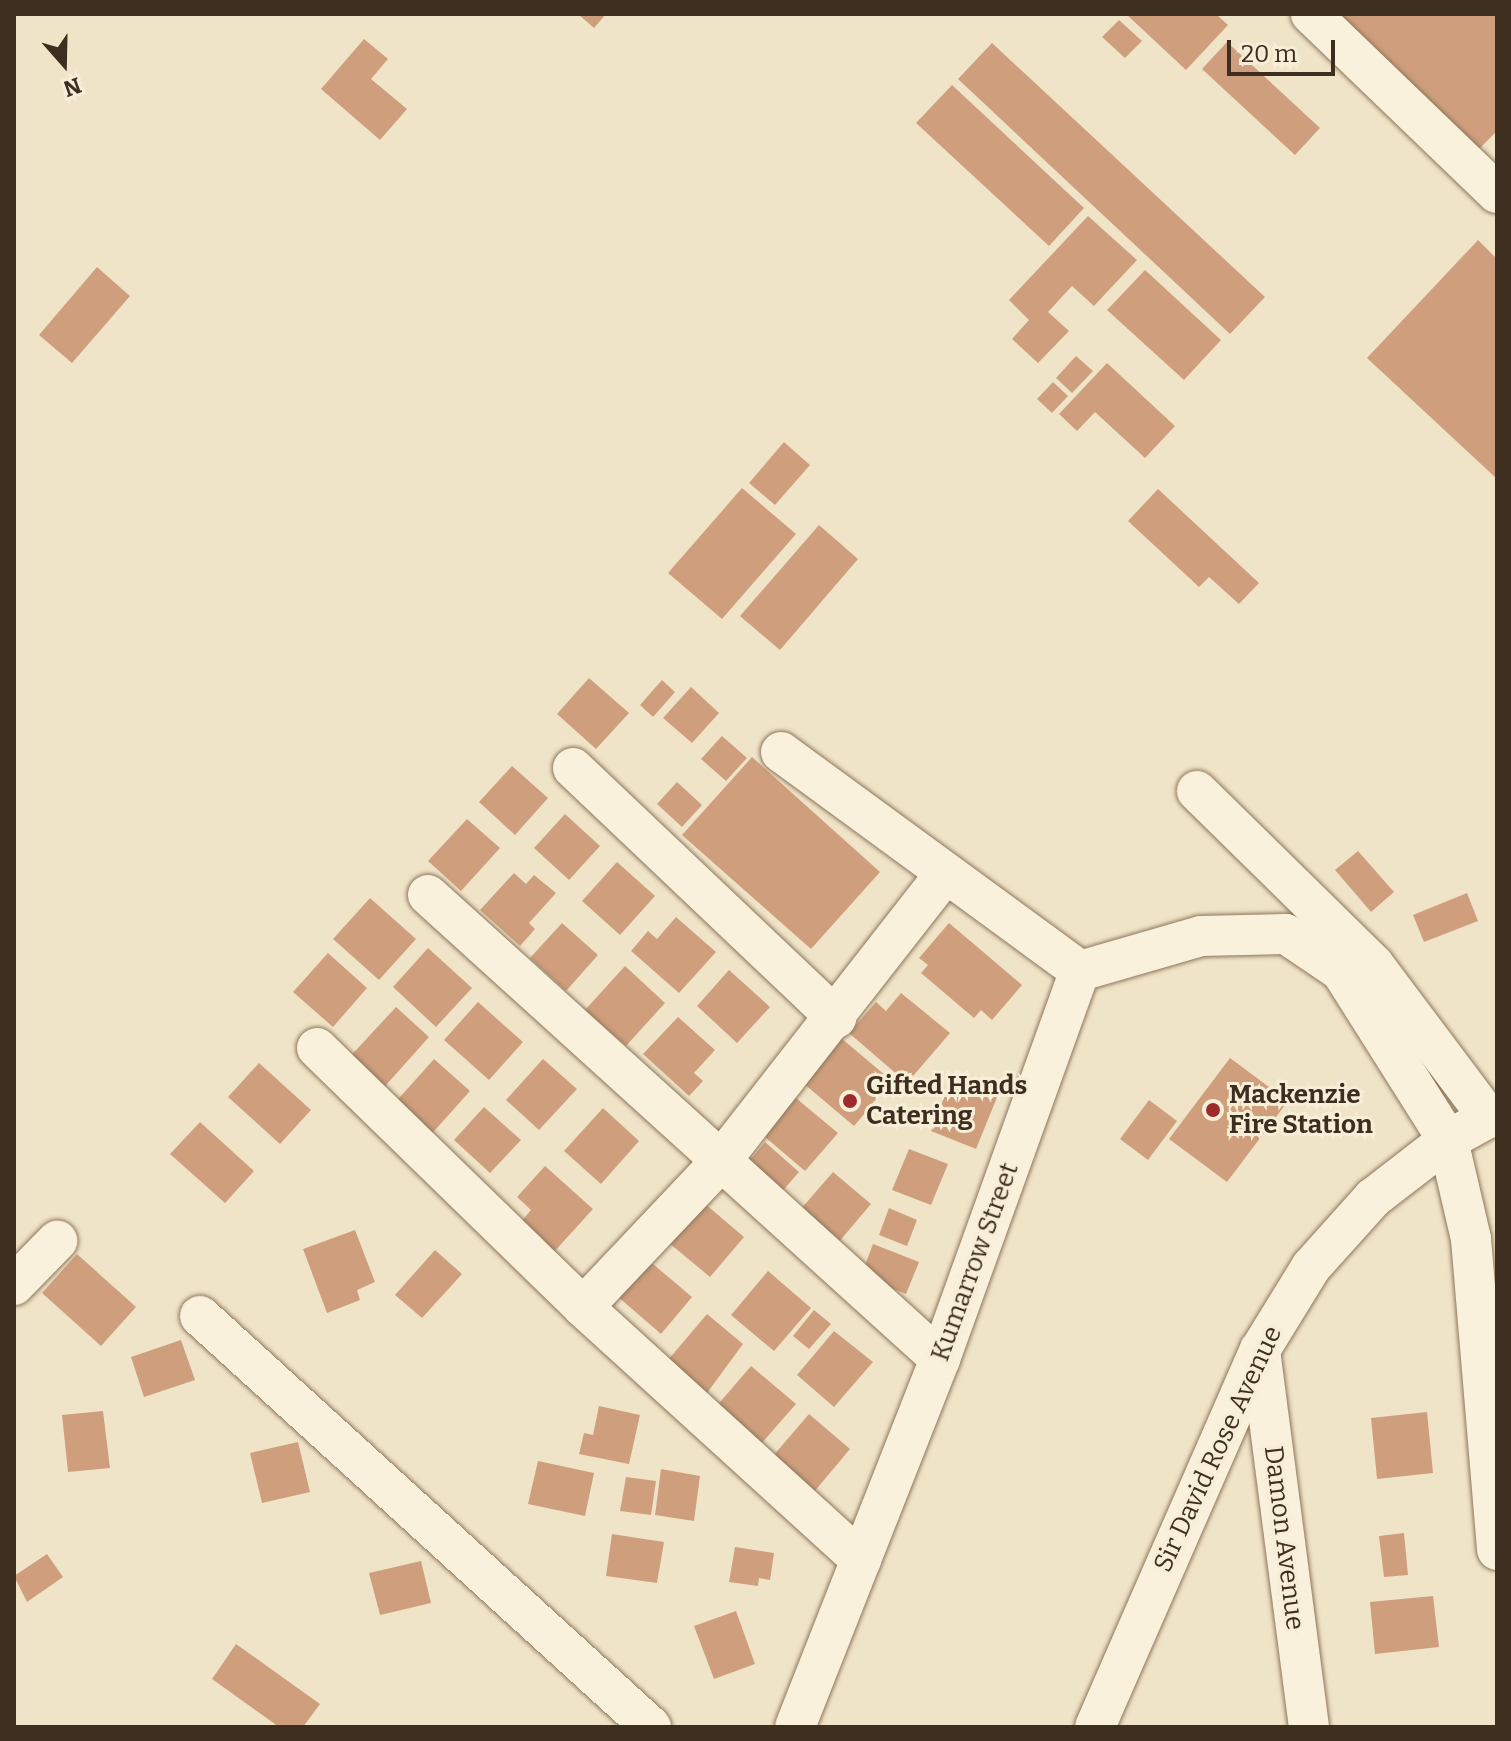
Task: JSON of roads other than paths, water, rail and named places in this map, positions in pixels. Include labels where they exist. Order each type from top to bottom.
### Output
[{"type":"street","points":[[1311,14],[1497,193]]},
{"type":"street","points":[[781,752],[944,875],[1080,971],[1201,936],[1286,934],[1341,971],[1448,1140],[1471,1239],[1497,1550]]},
{"type":"street","points":[[573,768],[836,1018]]},
{"type":"street","points":[[1197,791],[1374,965],[1493,1116]]},
{"type":"street","points":[[583,1307],[720,1162],[836,1018],[944,875]]},
{"type":"street","points":[[428,895],[940,1359]]},
{"type":"street","name":"Kumarrow Street","points":[[795,1727],[940,1359],[1080,971]]},
{"type":"street","points":[[317,1048],[583,1307],[861,1560]]},
{"type":"street","name":"Sir David Rose Avenue","points":[[1095,1727],[1260,1350],[1311,1267],[1373,1198],[1448,1140],[1493,1116]]},
{"type":"street","points":[[14,1285],[57,1241]]},
{"type":"street","points":[[200,1316],[651,1727]]},
{"type":"street","name":"Damon Avenue","points":[[1260,1350],[1309,1727]]},
{"type":"place","name":"Gifted Hands Catering","points":[[850,1101]]},
{"type":"place","name":"Mackenzie Fire Station","points":[[1213,1110]]}]
